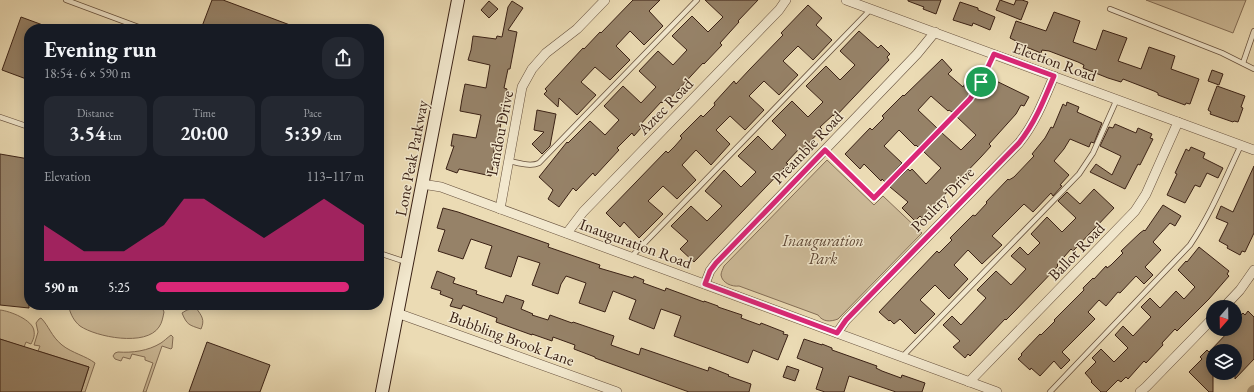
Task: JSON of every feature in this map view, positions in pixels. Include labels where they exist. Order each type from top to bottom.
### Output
[{"type":"main road","name":"Lone Peak Parkway","points":[[382,392],[458,0]]},
{"type":"street","name":"Landou Drive","points":[[500,209],[522,88],[532,69],[546,53],[577,29],[605,0]]},
{"type":"street","name":"Aztec Road","points":[[567,234],[583,212],[779,10],[786,0]]},
{"type":"street","name":"Election Road","points":[[846,0],[1241,145],[1253,147]]},
{"type":"street","name":"Preamble Road","points":[[705,284],[710,271],[716,263],[917,54],[935,32]]},
{"type":"street","name":"Poultry Drive","points":[[837,333],[846,320],[1019,143],[1037,115],[1054,76]]},
{"type":"street","name":"Ballot Road","points":[[970,382],[1135,211],[1146,194],[1178,122]]},
{"type":"street","name":"Inauguration Road","points":[[422,184],[441,187],[997,392]]},
{"type":"street","points":[[1231,300],[1240,290],[1254,270]]},
{"type":"street","name":"Bubbling Brook Lane","points":[[397,313],[617,392]]},
{"type":"street","points":[[1140,392],[1206,325]]},
{"type":"lane","points":[[66,0],[131,24]]},
{"type":"lane","points":[[509,161],[530,165],[539,163],[697,0]]},
{"type":"lane","points":[[631,257],[871,9]]},
{"type":"lane","points":[[1110,9],[1222,53],[1254,69]]},
{"type":"lane","points":[[1243,63],[1254,31]]},
{"type":"lane","points":[[825,150],[874,198],[970,99],[981,82],[994,54]]},
{"type":"lane","points":[[902,357],[1079,174],[1093,153],[1117,99]]},
{"type":"lane","points":[[0,117],[24,125]]},
{"type":"lane","points":[[1050,392],[1190,245],[1209,214],[1241,145]]},
{"type":"lane","points":[[384,255],[408,263]]},
{"type":"green space","points":[[1146,0],[1246,0],[1233,33]]},
{"type":"green space","name":"Inauguration Park","points":[[827,160],[874,205],[883,196],[922,233],[838,319],[832,321],[824,320],[818,315],[739,286],[730,285],[723,280],[721,275],[724,266]]},
{"type":"green space","points":[[0,310],[15,314],[30,323],[33,327],[34,333],[34,338],[31,344],[26,342],[24,347],[0,339]]},
{"type":"green space","points":[[70,310],[163,310],[164,312],[162,322],[153,333],[143,337],[133,338],[121,338],[97,334],[87,330],[76,322]]},
{"type":"green space","points":[[187,310],[198,310],[203,323],[201,329],[189,324],[185,320],[182,313]]},
{"type":"green space","points":[[41,318],[55,338],[62,345],[95,363],[85,392],[81,392],[89,367],[38,351],[40,346],[34,345],[38,332],[36,323]]},
{"type":"green space","points":[[171,335],[173,337],[172,348],[162,346],[146,392],[143,392],[153,363],[145,360],[145,357],[132,354],[130,359],[123,357],[121,361],[115,359],[113,356],[118,352],[134,352],[151,348],[161,343]]},
{"type":"building","points":[[212,0],[223,0],[287,24],[203,24]]},
{"type":"building","points":[[633,0],[660,0],[649,11],[663,26],[644,45],[630,31],[616,46],[630,60],[610,80],[595,67],[581,82],[596,95],[577,115],[559,98],[558,107],[544,94],[547,91],[545,89],[583,48],[584,49],[600,32],[601,33]]},
{"type":"building","points":[[705,0],[758,0],[720,43],[722,45],[667,102],[665,100],[662,103],[661,102],[639,126],[641,128],[634,136],[632,133],[617,148],[619,150],[595,176],[593,173],[576,191],[573,188],[559,207],[548,199],[553,190],[539,177],[567,142],[568,143],[590,121],[605,135],[619,120],[604,106],[623,86],[641,103],[656,87],[639,71],[658,51],[673,65],[687,50],[672,36],[692,16],[708,32],[723,17]]},
{"type":"building","points":[[908,0],[941,0],[936,14],[923,9],[924,7]]},
{"type":"building","points":[[1000,0],[1014,5],[1016,0],[1028,2],[1021,20],[996,10]]},
{"type":"building","points":[[489,1],[498,9],[489,18],[481,10]]},
{"type":"building","points":[[512,1],[523,8],[508,30],[517,32],[510,69],[508,69],[504,88],[507,89],[492,161],[494,161],[491,176],[459,169],[457,173],[446,169],[454,146],[451,146],[453,134],[476,138],[481,115],[460,111],[465,84],[486,88],[490,65],[468,60],[473,36],[496,39],[497,36],[502,37],[508,7]]},
{"type":"building","points":[[960,2],[978,8],[978,10],[995,17],[990,30],[973,23],[972,26],[953,20]]},
{"type":"building","points":[[808,5],[822,18],[816,25],[832,40],[813,60],[798,46],[783,61],[798,75],[779,95],[764,81],[749,96],[764,110],[745,130],[730,116],[716,130],[730,144],[711,165],[696,150],[682,165],[696,180],[677,199],[663,186],[648,201],[663,214],[639,238],[624,222],[620,227],[606,213],[666,151],[668,153],[675,146],[682,138],[680,136],[701,115],[703,117],[715,105],[714,103],[734,81],[736,84],[783,35],[781,33]]},
{"type":"building","points":[[1054,12],[1080,21],[1073,42],[1096,50],[1103,30],[1127,38],[1118,61],[1141,69],[1149,47],[1175,56],[1171,69],[1199,79],[1190,104],[1186,103],[1185,105],[1158,95],[1158,93],[1154,91],[1123,79],[1121,82],[1108,78],[1083,68],[1084,65],[1078,62],[1049,51],[1042,50],[1041,53],[1016,43],[1016,41],[1010,38],[1016,21],[1046,31]]},
{"type":"building","points":[[21,17],[40,24],[24,24],[24,78],[2,70]]},
{"type":"building","points":[[859,31],[878,48],[881,45],[890,54],[887,57],[889,60],[835,117],[833,115],[820,127],[822,129],[802,150],[800,148],[786,163],[788,164],[694,262],[680,249],[688,241],[671,226],[691,206],[707,221],[722,206],[705,191],[724,170],[741,187],[756,172],[738,156],[758,136],[772,150],[786,135],[772,121],[792,101],[808,117],[823,102],[806,86],[826,66],[840,80],[855,65],[840,51]]},
{"type":"building","points":[[942,59],[952,70],[948,74],[963,87],[973,69],[981,73],[967,97],[952,112],[949,110],[948,111],[931,96],[918,110],[937,128],[918,147],[916,145],[915,146],[899,130],[884,146],[902,163],[885,182],[882,179],[881,181],[864,164],[860,169],[845,154],[870,128],[872,130],[884,118],[882,116]]},
{"type":"building","points":[[1212,70],[1223,74],[1219,85],[1208,81]]},
{"type":"building","points":[[988,77],[1029,97],[1024,106],[1021,105],[1016,114],[989,144],[991,146],[981,157],[922,218],[920,216],[915,221],[902,208],[908,202],[890,187],[908,169],[910,171],[912,169],[926,184],[941,168],[924,152],[942,133],[961,150],[976,135],[957,117],[973,101]]},
{"type":"building","points":[[1217,86],[1245,96],[1238,122],[1233,122],[1210,114],[1211,112],[1208,110]]},
{"type":"building","points":[[1067,102],[1079,107],[1077,112],[1102,123],[1094,143],[1091,142],[1089,147],[1070,139],[1054,161],[1069,175],[1060,185],[1062,186],[1053,196],[1051,193],[1033,212],[1024,204],[992,236],[1002,245],[982,264],[968,250],[954,265],[968,279],[949,299],[935,285],[920,300],[935,314],[915,334],[900,319],[894,324],[890,320],[889,321],[879,312],[937,251],[939,253],[952,240],[950,238],[973,215],[975,216],[1008,179],[1009,180],[1014,177],[1034,156],[1032,154],[1045,138],[1051,127],[1053,128],[1063,104],[1066,106]]},
{"type":"building","points":[[537,110],[556,114],[550,146],[542,154],[532,144],[544,132],[534,130]]},
{"type":"building","points":[[1115,124],[1136,133],[1138,128],[1152,134],[1150,138],[1153,139],[1140,165],[1138,164],[1125,189],[1090,172],[1096,164],[1112,175],[1121,156],[1100,146],[1109,127],[1113,128]]},
{"type":"building","points":[[1191,147],[1205,153],[1203,158],[1223,168],[1218,178],[1207,173],[1200,187],[1195,185],[1185,203],[1167,195],[1177,174],[1175,173],[1186,149],[1189,151]]},
{"type":"building","points":[[0,154],[24,158],[24,307],[0,305]]},
{"type":"building","points":[[1254,166],[1254,233],[1245,252],[1242,251],[1240,255],[1227,248],[1228,246],[1219,241],[1228,223],[1216,218],[1221,206],[1233,212]]},
{"type":"building","points":[[1094,189],[1114,208],[1073,251],[1071,249],[1057,265],[1058,266],[1014,312],[1006,320],[1005,319],[970,356],[968,354],[965,358],[953,347],[960,341],[943,325],[952,316],[961,325],[986,298],[977,290],[996,271],[1011,285],[1026,269],[1011,256],[1020,247],[1028,255],[1040,243],[1031,234],[1047,217],[1062,232],[1076,218],[1058,201],[1067,192],[1080,204]]},
{"type":"building","points":[[1163,205],[1181,216],[1175,226],[1170,223],[1153,242],[1161,250],[1145,267],[1153,275],[1144,284],[1136,276],[1120,293],[1118,292],[1106,306],[1099,300],[1088,312],[1095,319],[1062,352],[1070,360],[1061,369],[1054,361],[1040,376],[1031,368],[1030,370],[1018,359],[1022,355],[1021,354],[1055,321],[1054,320],[1084,290],[1083,288],[1093,278],[1094,279],[1106,266],[1107,268],[1111,265],[1123,253],[1121,251],[1140,233],[1144,230],[1145,231]]},
{"type":"building","points":[[443,208],[549,244],[548,247],[600,265],[599,268],[633,278],[634,276],[644,280],[643,283],[665,291],[666,288],[704,301],[742,315],[741,318],[760,325],[761,323],[784,332],[783,334],[788,335],[778,360],[753,350],[748,363],[674,336],[681,316],[661,309],[654,329],[629,319],[636,300],[613,291],[605,312],[579,303],[586,283],[566,276],[561,284],[558,294],[532,285],[540,263],[518,256],[511,277],[485,268],[492,246],[471,239],[463,259],[438,251],[445,230],[437,228]]},
{"type":"building","points":[[1199,247],[1229,271],[1227,274],[1229,276],[1209,299],[1206,300],[1206,302],[1177,331],[1175,329],[1162,343],[1163,345],[1146,363],[1144,361],[1128,379],[1126,377],[1121,382],[1118,380],[1106,392],[1101,392],[1091,382],[1092,381],[1085,373],[1096,362],[1092,358],[1101,349],[1114,362],[1128,348],[1115,335],[1123,326],[1133,336],[1151,317],[1141,307],[1150,298],[1160,308],[1176,291],[1184,299],[1195,287],[1178,270],[1186,261],[1187,262]]},
{"type":"building","points":[[437,271],[455,278],[453,283],[477,291],[476,294],[503,303],[506,295],[524,301],[521,309],[533,314],[532,315],[548,320],[550,315],[614,336],[611,345],[639,355],[641,348],[708,371],[709,367],[729,375],[728,376],[751,384],[749,392],[689,392],[595,358],[574,349],[575,345],[553,337],[552,341],[532,335],[496,322],[497,318],[463,305],[461,309],[450,306],[453,299],[440,294],[441,291],[431,288]]},
{"type":"building","points":[[1248,311],[1254,317],[1254,359],[1242,372],[1242,344],[1217,344],[1224,336],[1242,336],[1242,314],[1243,313],[1245,315]]},
{"type":"building","points":[[0,339],[89,367],[81,392],[0,392]]},
{"type":"building","points":[[804,339],[822,344],[832,348],[832,350],[877,366],[876,368],[882,371],[901,378],[902,375],[925,383],[922,392],[896,392],[849,376],[844,392],[825,392],[816,389],[823,368],[797,358]]},
{"type":"building","points":[[207,342],[270,365],[260,392],[189,392]]},
{"type":"building","points":[[1206,351],[1206,380],[1213,380],[1213,392],[1209,392],[1189,372],[1202,359],[1200,357]]},
{"type":"building","points":[[787,366],[799,370],[795,381],[783,377]]},
{"type":"route","points":[[994,54],[1054,76],[1032,125],[1019,143],[846,320],[837,333],[705,284],[710,271],[716,263],[825,150],[874,198],[970,99],[981,82],[994,54]]}]
